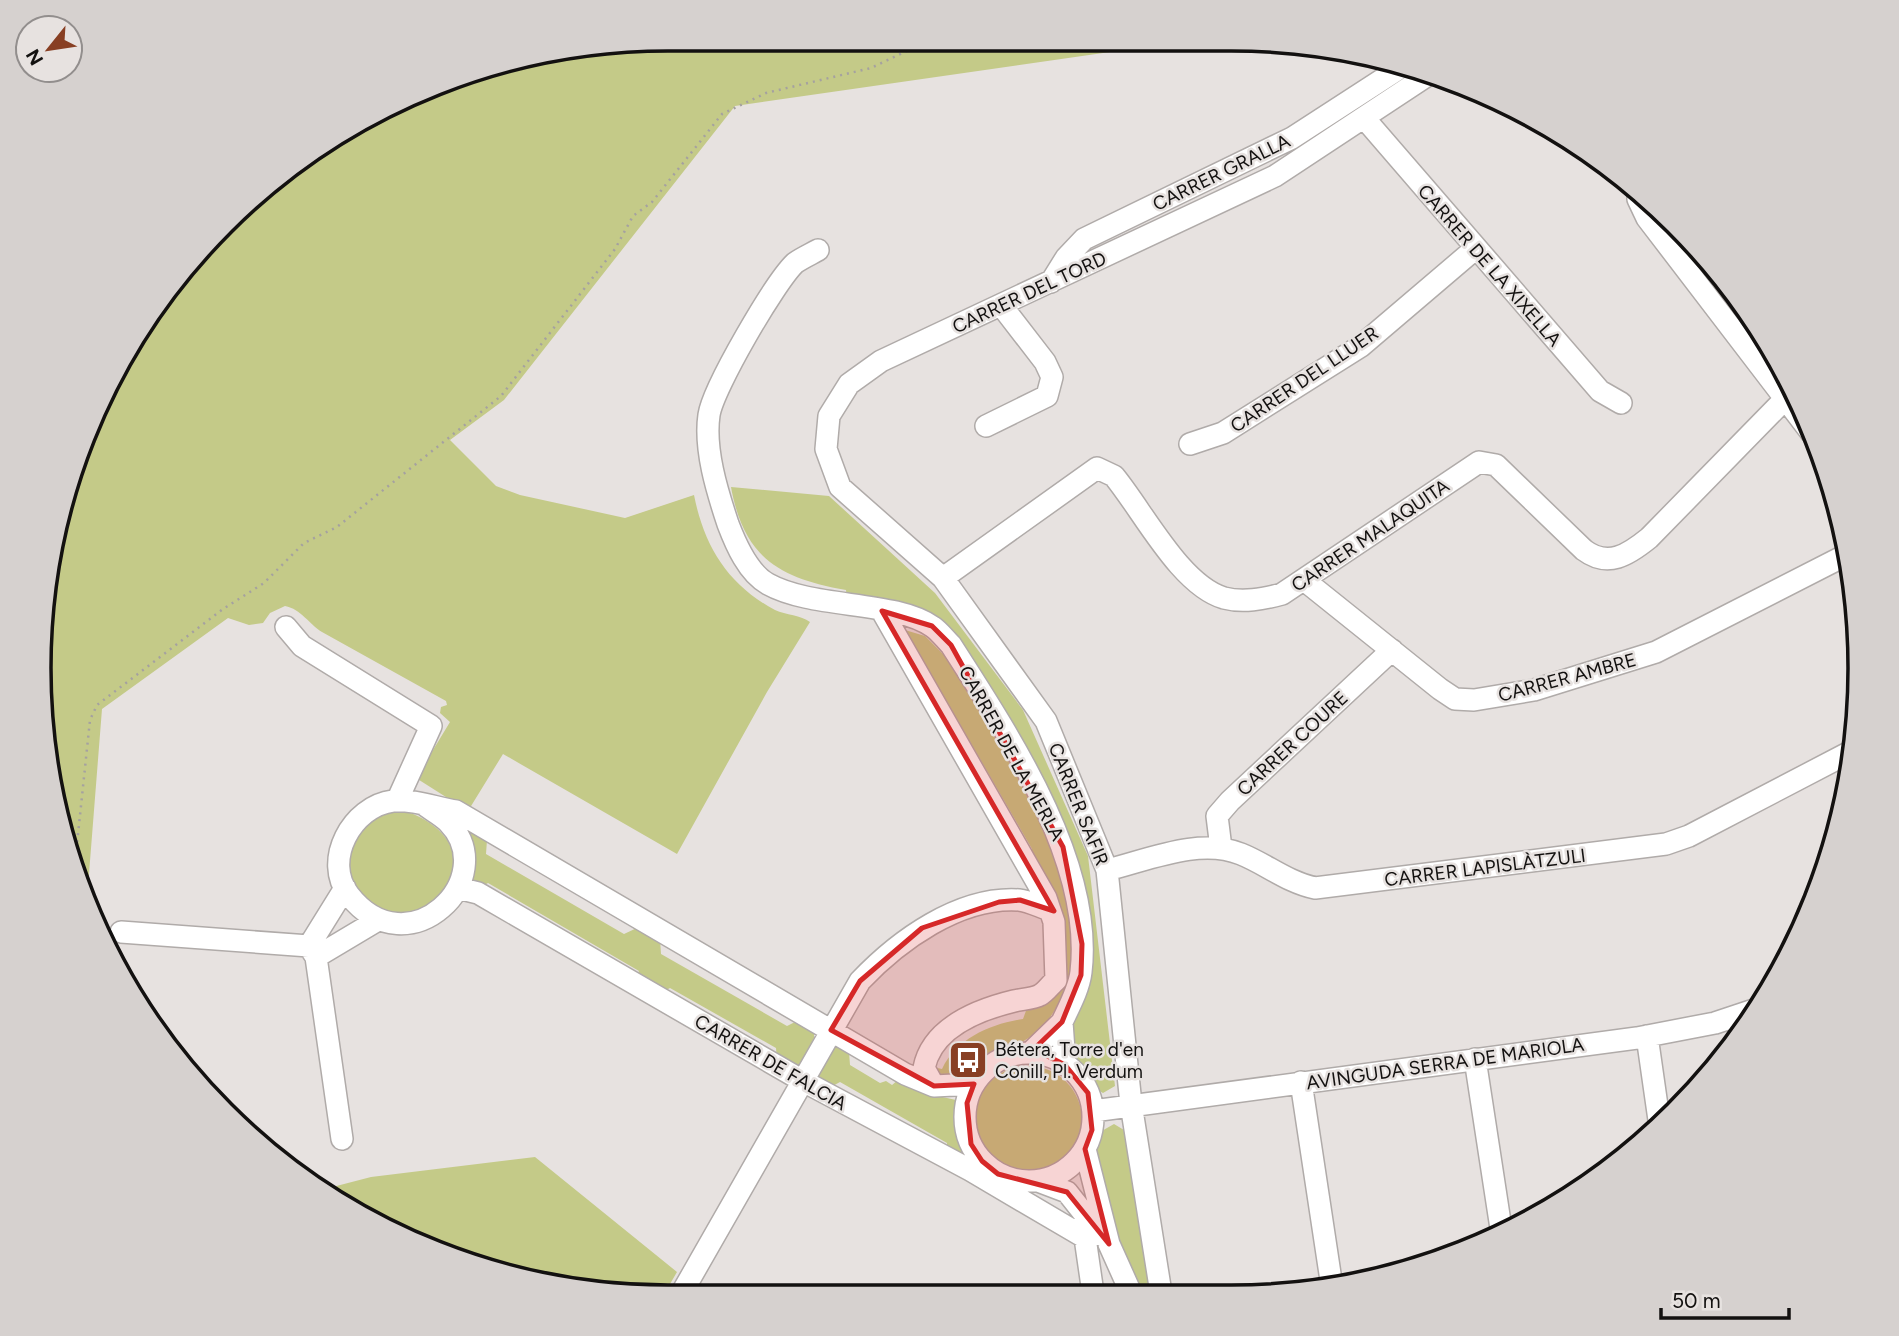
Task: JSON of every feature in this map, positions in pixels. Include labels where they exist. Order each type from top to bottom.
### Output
[{"type":"street","name":"CARRER GRALLA","points":[[1051,282],[1066,258],[1084,239],[1292,138],[1393,73]]},
{"type":"street","name":"CARRER DEL TORD","points":[[943,578],[840,487],[826,449],[830,416],[849,384],[881,360],[1275,176],[1419,81]]},
{"type":"street","name":"CARRER DE LA XIXELLA","points":[[1364,119],[1600,391],[1621,403]]},
{"type":"street","points":[[1642,208],[1647,218],[1789,404]]},
{"type":"street","name":"CARRER DEL LLUER","points":[[1190,444],[1223,433],[1361,345],[1476,248]]},
{"type":"street","name":"CARRER DE LA MERLA","points":[[818,250],[796,262],[763,307],[720,385],[709,412],[707,438],[725,514],[738,551],[766,584],[797,595],[882,611],[932,626],[951,645],[1044,803],[1063,847],[1082,944],[1081,975],[1062,1022],[1030,1053]]},
{"type":"street","points":[[986,426],[1047,396],[1052,377],[1045,362],[1001,305]]},
{"type":"street","name":"CARRER MALAQUITA","points":[[943,578],[1097,468],[1114,476],[1195,583],[1224,598],[1256,601],[1282,594],[1479,462],[1496,465],[1595,559],[1613,559],[1629,554],[1649,538],[1785,399]]},
{"type":"street","name":"CARRER AMBRE","points":[[1304,580],[1455,699],[1474,701],[1534,690],[1656,652],[1838,559]]},
{"type":"street","name":"CARRER SAFIR","points":[[943,578],[1046,721],[1107,870],[1131,1104],[1160,1285]]},
{"type":"street","points":[[882,611],[1055,922],[1056,980],[1040,995],[1012,1001],[960,1020],[940,1037],[926,1054],[924,1068],[934,1086]]},
{"type":"street","points":[[286,627],[302,646],[431,726],[397,801]]},
{"type":"street","name":"CARRER COURE","points":[[1221,848],[1217,816],[1230,800],[1392,650]]},
{"type":"street","name":"CARRER LAPISLÀTZULI","points":[[1107,870],[1196,848],[1221,848],[1241,854],[1299,885],[1315,888],[1666,844],[1689,836],[1842,756]]},
{"type":"street","points":[[426,806],[448,822],[456,833],[462,851],[463,870],[458,888],[441,911],[426,920],[408,925],[378,920],[363,912],[345,888],[340,875],[340,851],[346,833],[365,812],[397,801],[456,811],[905,1074],[934,1086],[974,1084]]},
{"type":"street","points":[[342,1139],[313,951],[345,888]]},
{"type":"street","name":"CARRER DE FALCIA","points":[[458,888],[478,893],[803,1081],[970,1170],[1084,1237]]},
{"type":"street","points":[[686,1285],[860,981],[890,950],[922,928],[958,912],[1020,900],[1050,910]]},
{"type":"street","points":[[121,932],[313,951],[378,920]]},
{"type":"street","name":"AVINGUDA SERRA DE MARIOLA","points":[[1093,1111],[1647,1036],[1715,1023],[1742,1014]]},
{"type":"street","name":"CARRER DE LA MERLA","points":[[1062,1022],[1065,1065]]},
{"type":"street","points":[[1647,1036],[1658,1113]]},
{"type":"street","points":[[1038,1181],[1065,1170],[1085,1149],[1092,1130],[1093,1111],[1088,1093],[1079,1077],[1048,1056],[1030,1053],[998,1061],[974,1084],[966,1113],[971,1144],[982,1161],[998,1174],[1018,1181],[1038,1181],[1067,1192],[1109,1244]]},
{"type":"street","points":[[1475,1059],[1500,1224]]},
{"type":"street","points":[[1301,1082],[1330,1277]]},
{"type":"street","points":[[1085,1149],[1109,1244],[1127,1285]]},
{"type":"street","points":[[1080,1208],[1092,1285]]},
{"type":"path","points":[[77,844],[90,720],[97,705],[223,609],[264,583],[304,543],[337,527],[501,396],[615,249],[633,216],[652,202],[722,114],[765,93],[871,68],[907,51]]},
{"type":"highlighted area","points":[[882,611],[932,626],[951,645],[1063,847],[1082,944],[1081,975],[1062,1022],[1034,1049],[1065,1065],[1088,1093],[1092,1130],[1085,1149],[1109,1244],[1067,1192],[998,1174],[982,1161],[971,1144],[967,1103],[974,1084],[934,1086],[831,1030],[860,981],[922,928],[999,902],[1020,900],[1054,911]]},
{"type":"green space","points":[[668,51],[1112,51],[735,106],[504,400],[450,440],[496,486],[520,495],[625,518],[694,495],[704,531],[731,576],[758,600],[775,610],[810,622],[767,692],[677,854],[503,754],[468,811],[416,778],[450,722],[440,713],[441,707],[447,705],[446,701],[322,632],[300,613],[285,606],[270,613],[263,623],[249,625],[228,618],[102,709],[89,879],[72,828],[56,749],[51,668],[56,587],[72,508],[84,470],[114,395],[133,359],[178,292],[204,261],[261,204],[325,155],[359,133],[432,98],[508,72],[587,56]]},
{"type":"green space","points":[[731,487],[829,496],[935,593],[1023,710],[1088,856],[1115,1086],[1103,1093],[1092,1085],[1080,1066],[1073,1045],[1076,859],[957,643],[847,599],[846,590],[802,579],[768,561],[755,548],[745,531]]},
{"type":"green space","points":[[905,630],[925,636],[953,664],[1046,827],[1064,877],[1074,963],[1069,988],[1042,1030],[967,1075],[938,1080],[933,1067],[942,1069],[956,1049],[976,1034],[1023,1019],[1027,1008],[1063,981],[1026,860],[1032,849],[921,657],[907,656]]},
{"type":"green space","points":[[404,811],[425,820],[443,834],[453,853],[454,864],[451,880],[436,906],[386,919],[347,883],[348,847],[370,819],[387,812]]},
{"type":"green space","points":[[467,829],[487,840],[486,854],[624,934],[639,927],[660,939],[661,954],[787,1026],[799,1020],[814,1031],[814,1038],[799,1066],[791,1069],[777,1062],[776,1048],[670,988],[657,995],[633,981],[639,971],[488,883],[475,890],[471,885]]},
{"type":"green space","points":[[839,1047],[849,1052],[850,1065],[880,1083],[886,1081],[892,1085],[898,1080],[920,1092],[956,1100],[957,1134],[969,1160],[947,1157],[947,1143],[840,1082],[829,1088],[818,1078],[817,1072],[832,1048]]},
{"type":"green space","points":[[1028,1066],[1049,1070],[1066,1082],[1078,1099],[1082,1120],[1078,1141],[1066,1158],[1049,1170],[1028,1174],[1007,1170],[990,1158],[978,1141],[974,1120],[978,1099],[990,1082],[1007,1070]]},
{"type":"green space","points":[[1114,1124],[1124,1130],[1127,1137],[1153,1285],[1137,1285],[1116,1240],[1092,1166],[1100,1132]]},
{"type":"green space","points":[[535,1157],[677,1272],[669,1285],[628,1284],[587,1280],[508,1264],[432,1238],[395,1222],[334,1187],[371,1177]]},
{"type":"place","name":"Bétera, Torre d'en Conill, Pl. Verdum","points":[[968,1060]]}]
